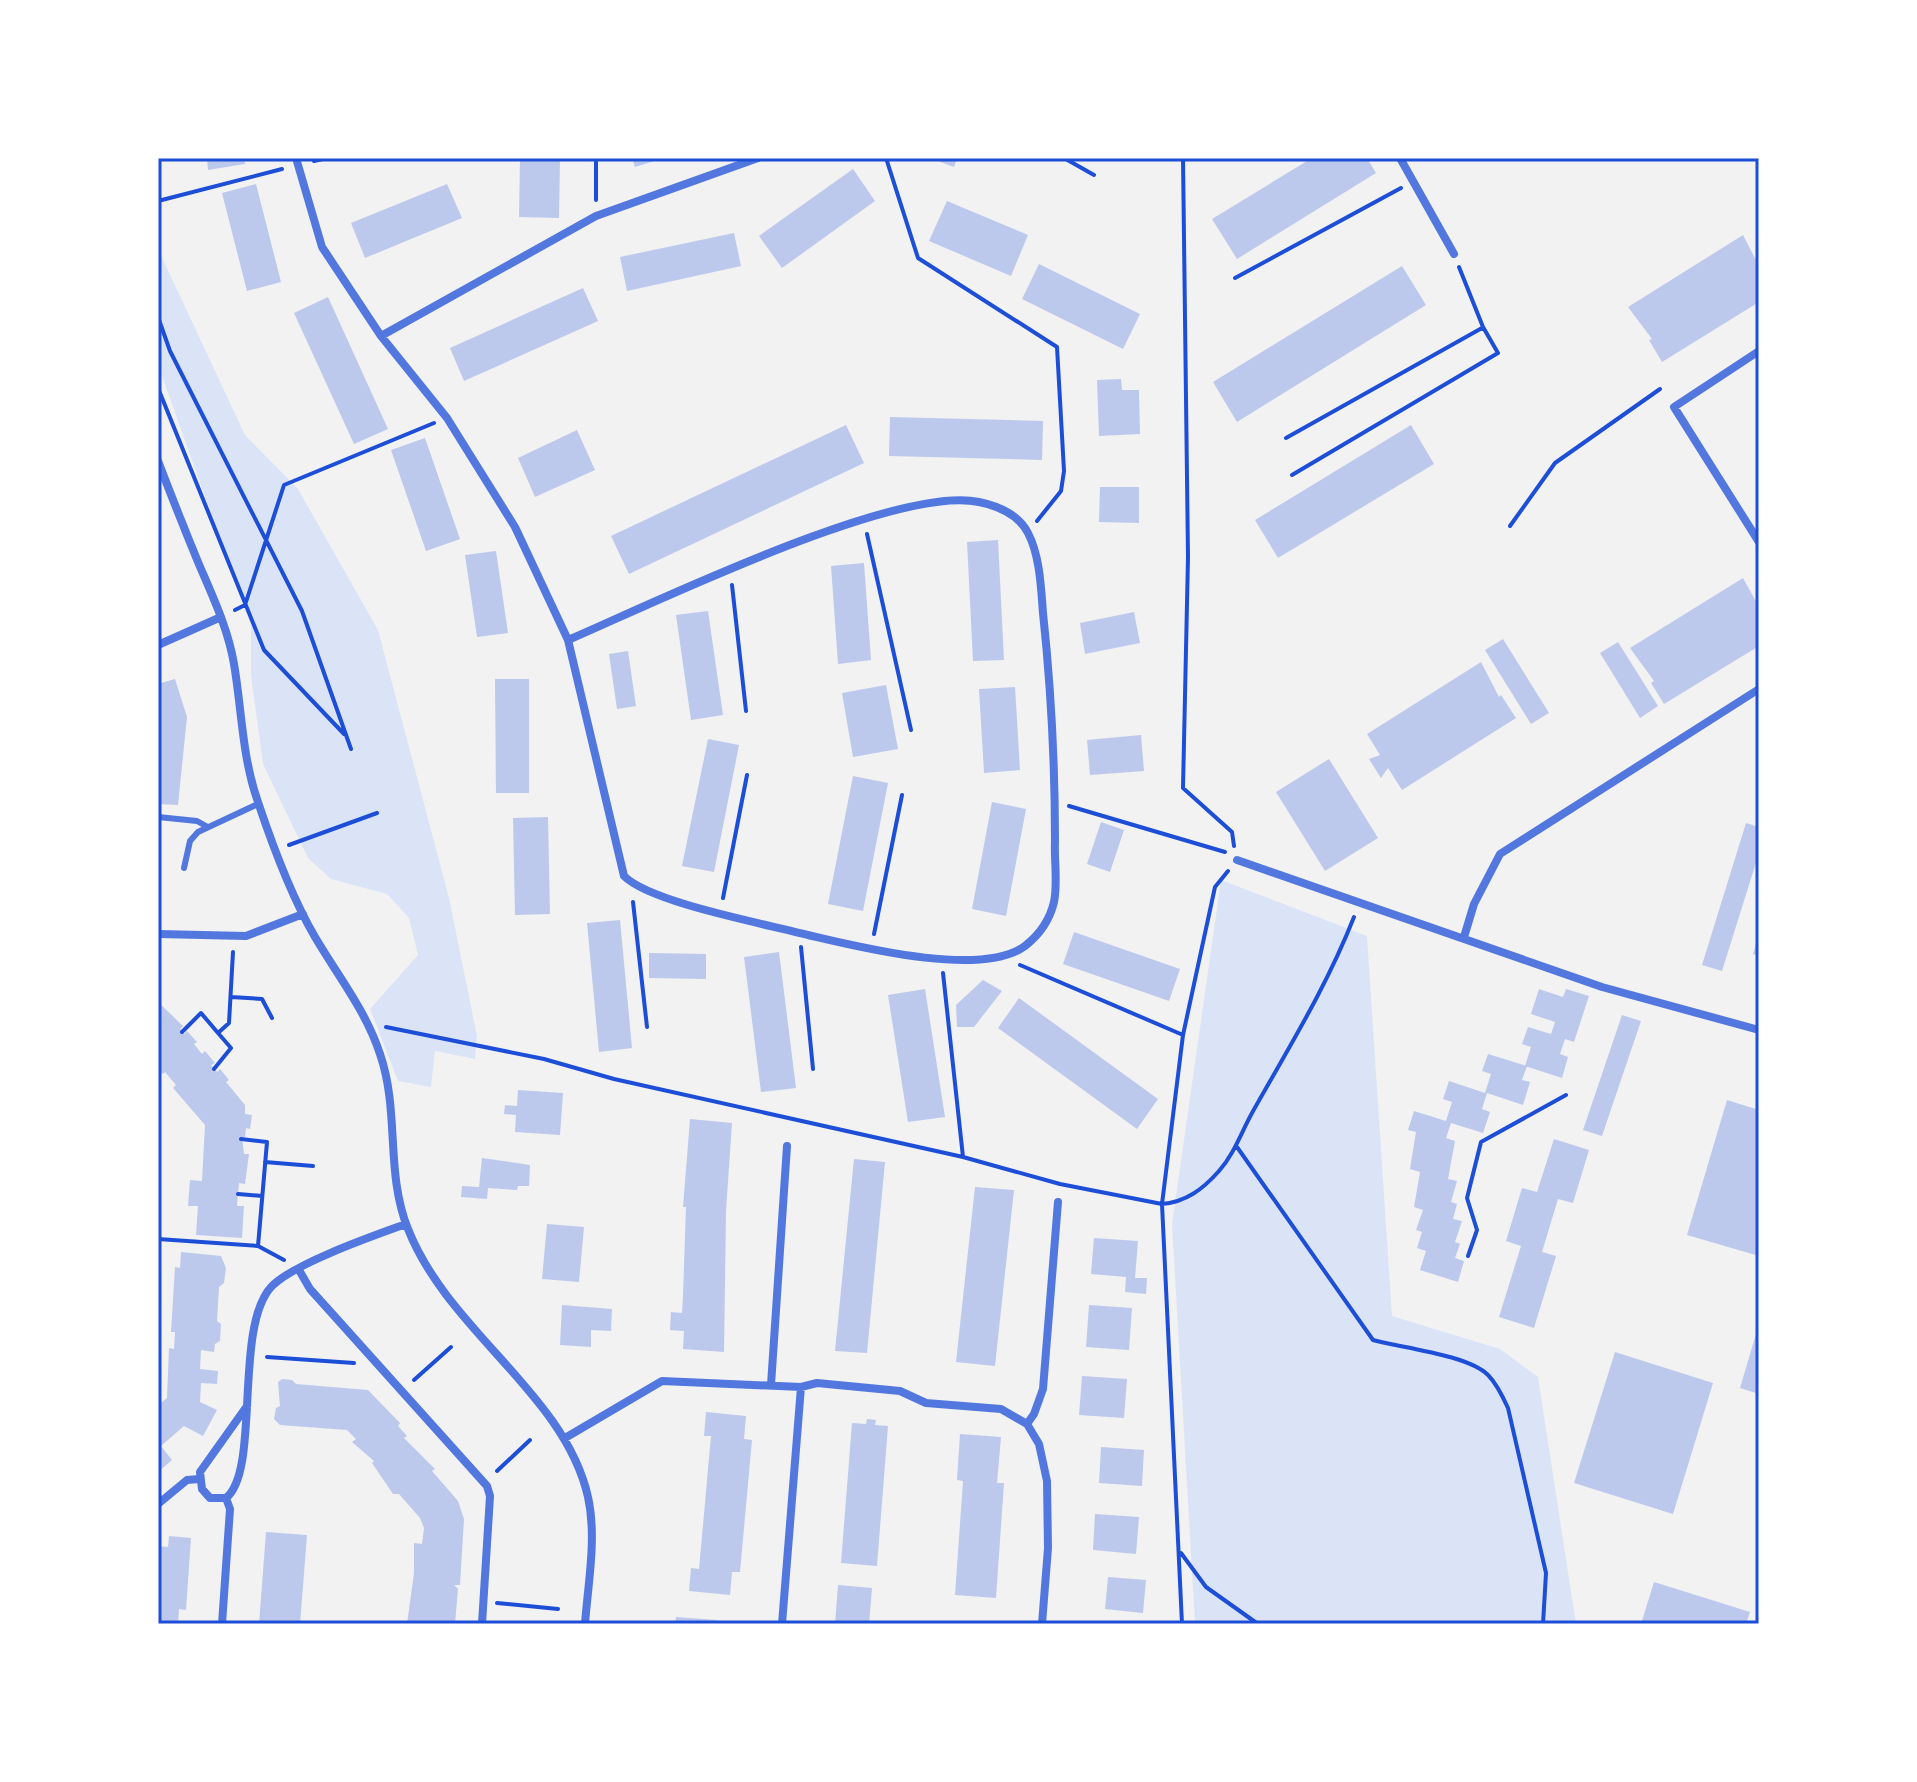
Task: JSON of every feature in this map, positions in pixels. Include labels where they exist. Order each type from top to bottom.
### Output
[{"type":"street","points":[[381,336],[596,216],[758,158]]},
{"type":"street","points":[[1400,158],[1454,254]]},
{"type":"street","points":[[296,162],[322,247],[381,336],[447,418],[515,527],[568,640],[618,863],[631,883],[720,912],[801,933],[941,959],[984,961],[1003,958],[1037,935],[1054,900],[1055,802],[1048,654],[1040,578],[1028,532],[1005,510],[977,501],[947,499],[864,520],[730,571],[568,640]]},
{"type":"street","points":[[1759,351],[1674,407],[1759,542]]},
{"type":"street","points":[[158,461],[221,617],[234,664],[243,745],[258,804],[303,914],[373,1034],[390,1084],[393,1182],[406,1224],[418,1252],[459,1316],[565,1438],[588,1497],[591,1523],[585,1624]]},
{"type":"street","points":[[158,645],[221,617]]},
{"type":"street","points":[[1464,937],[1474,904],[1500,854],[1759,689]]},
{"type":"street","points":[[1237,860],[1602,987],[1759,1030]]},
{"type":"street","points":[[158,934],[233,936],[270,929],[303,914]]},
{"type":"street","points":[[771,1385],[787,1146]]},
{"type":"street","points":[[1027,1424],[1039,1404],[1043,1389],[1058,1202]]},
{"type":"street","points":[[226,1498],[239,1479],[252,1355],[261,1303],[274,1284],[299,1270],[406,1224]]},
{"type":"street","points":[[299,1270],[310,1289],[484,1483],[490,1496],[482,1624]]},
{"type":"street","points":[[565,1438],[662,1381],[801,1387],[817,1383],[900,1391],[926,1403],[1001,1409],[1027,1424],[1039,1444],[1047,1481],[1048,1548],[1042,1624]]},
{"type":"street","points":[[782,1624],[801,1387]]},
{"type":"street","points":[[226,1498],[210,1498],[199,1479],[204,1463],[247,1406]]},
{"type":"street","points":[[158,1504],[187,1480],[199,1479]]},
{"type":"street","points":[[222,1624],[230,1509],[226,1498]]},
{"type":"lane","points":[[184,868],[190,841],[206,826],[258,804]]},
{"type":"lane","points":[[158,817],[197,821],[206,826]]},
{"type":"path","points":[[596,158],[596,216]]},
{"type":"path","points":[[886,158],[918,258],[1057,347],[1064,471],[1061,491],[1028,532]]},
{"type":"path","points":[[1064,158],[1094,175]]},
{"type":"path","points":[[1182,1624],[1181,1552],[1162,1204],[1183,1035],[1215,887],[1237,860],[1232,832],[1183,788],[1188,510],[1183,158]]},
{"type":"path","points":[[158,201],[296,162]]},
{"type":"path","points":[[1235,278],[1414,181]]},
{"type":"path","points":[[1292,475],[1498,353],[1483,327],[1454,254]]},
{"type":"path","points":[[158,317],[170,351],[302,611],[351,749]]},
{"type":"path","points":[[1286,438],[1483,327]]},
{"type":"path","points":[[158,388],[264,650],[346,735]]},
{"type":"path","points":[[1510,526],[1555,463],[1660,389]]},
{"type":"path","points":[[221,617],[245,605],[284,485],[447,418]]},
{"type":"path","points":[[864,520],[911,730]]},
{"type":"path","points":[[730,571],[746,711]]},
{"type":"path","points":[[720,912],[747,775]]},
{"type":"path","points":[[871,948],[902,795]]},
{"type":"path","points":[[1055,802],[1218,848],[1237,860]]},
{"type":"path","points":[[277,849],[377,813]]},
{"type":"path","points":[[631,883],[647,1027]]},
{"type":"path","points":[[373,1034],[387,1026],[427,1034],[963,1157],[1060,1184],[1162,1204],[1179,1202],[1194,1194],[1218,1172],[1237,1147],[1251,1116],[1309,1018],[1359,903]]},
{"type":"path","points":[[801,933],[813,1069]]},
{"type":"path","points":[[218,1033],[229,1023],[233,936]]},
{"type":"path","points":[[1003,958],[1183,1035]]},
{"type":"path","points":[[941,959],[963,1157]]},
{"type":"path","points":[[231,997],[262,999],[272,1018]]},
{"type":"path","points":[[182,1032],[201,1013],[231,1048],[214,1069]]},
{"type":"path","points":[[1468,1256],[1477,1230],[1467,1198],[1481,1142],[1566,1095]]},
{"type":"path","points":[[241,1139],[267,1142],[258,1246]]},
{"type":"path","points":[[1237,1147],[1373,1340],[1472,1365],[1488,1375],[1497,1387],[1508,1408],[1546,1573],[1543,1624]]},
{"type":"path","points":[[265,1162],[313,1166]]},
{"type":"path","points":[[238,1194],[262,1196]]},
{"type":"path","points":[[158,1239],[258,1246],[299,1270]]},
{"type":"path","points":[[401,1392],[451,1347]]},
{"type":"path","points":[[252,1355],[377,1365]]},
{"type":"path","points":[[484,1483],[530,1440]]},
{"type":"path","points":[[1181,1552],[1206,1587],[1258,1624]]},
{"type":"path","points":[[483,1602],[558,1609]]},
{"type":"shaded area","points":[[158,249],[245,435],[298,489],[378,630],[449,898],[477,1036],[475,1059],[435,1051],[431,1087],[398,1081],[370,1009],[418,955],[409,918],[387,894],[331,879],[308,858],[263,764],[251,676],[251,625],[158,365]]},
{"type":"shaded area","points":[[1221,880],[1367,936],[1392,1316],[1500,1349],[1538,1377],[1576,1624],[1195,1624],[1172,1224]]},
{"type":"building","points":[[207,158],[244,158],[245,164],[208,170]]},
{"type":"building","points":[[520,158],[560,158],[559,218],[519,217]]},
{"type":"building","points":[[632,158],[661,158],[661,159],[635,167]]},
{"type":"building","points":[[930,158],[957,158],[954,167]]},
{"type":"building","points":[[1312,158],[1367,158],[1376,173],[1237,259],[1212,219]]},
{"type":"building","points":[[853,169],[875,201],[782,268],[759,236]]},
{"type":"building","points":[[256,184],[281,282],[247,291],[222,193]]},
{"type":"building","points":[[447,184],[462,218],[365,258],[351,223]]},
{"type":"building","points":[[947,201],[1028,235],[1011,276],[929,241]]},
{"type":"building","points":[[734,233],[741,266],[627,291],[620,257]]},
{"type":"building","points":[[1743,235],[1759,266],[1759,302],[1662,362],[1649,340],[1652,339],[1628,307]]},
{"type":"building","points":[[1039,264],[1140,314],[1123,349],[1022,299]]},
{"type":"building","points":[[1402,266],[1426,305],[1237,422],[1213,382]]},
{"type":"building","points":[[583,288],[598,321],[464,381],[450,348]]},
{"type":"building","points":[[328,297],[388,429],[354,444],[294,313]]},
{"type":"building","points":[[1121,379],[1122,390],[1139,390],[1140,434],[1099,436],[1097,380]]},
{"type":"building","points":[[890,417],[1043,421],[1042,460],[889,456]]},
{"type":"building","points":[[846,425],[864,463],[629,574],[611,536]]},
{"type":"building","points":[[1411,425],[1434,464],[1278,558],[1255,520]]},
{"type":"building","points":[[577,430],[595,470],[535,497],[518,458]]},
{"type":"building","points":[[425,438],[460,539],[426,551],[391,450]]},
{"type":"building","points":[[1100,487],[1139,487],[1139,523],[1099,522]]},
{"type":"building","points":[[998,540],[1004,660],[973,661],[967,542]]},
{"type":"building","points":[[496,551],[508,633],[477,637],[465,555]]},
{"type":"building","points":[[864,563],[871,660],[838,664],[831,566]]},
{"type":"building","points":[[1743,578],[1759,607],[1759,646],[1664,704],[1651,683],[1654,681],[1630,648]]},
{"type":"building","points":[[708,611],[723,715],[691,720],[676,615]]},
{"type":"building","points":[[1134,612],[1140,643],[1085,654],[1080,623]]},
{"type":"building","points":[[1503,639],[1549,713],[1531,724],[1485,650]]},
{"type":"building","points":[[1618,642],[1658,706],[1640,718],[1600,653]]},
{"type":"building","points":[[628,651],[636,706],[617,709],[609,654]]},
{"type":"building","points":[[1481,662],[1499,697],[1501,695],[1516,718],[1402,790],[1388,768],[1381,778],[1369,759],[1380,755],[1367,734]]},
{"type":"building","points":[[158,676],[161,683],[175,679],[187,717],[178,805],[158,804]]},
{"type":"building","points":[[495,679],[529,679],[529,793],[496,793]]},
{"type":"building","points":[[886,685],[898,749],[853,757],[842,693]]},
{"type":"building","points":[[1015,687],[1020,770],[984,773],[979,689]]},
{"type":"building","points":[[1141,735],[1144,771],[1090,775],[1087,740]]},
{"type":"building","points":[[708,739],[739,745],[714,872],[682,866]]},
{"type":"building","points":[[1329,759],[1378,838],[1325,871],[1276,792]]},
{"type":"building","points":[[853,776],[888,783],[863,911],[828,904]]},
{"type":"building","points":[[992,802],[1026,809],[1006,916],[972,909]]},
{"type":"building","points":[[548,817],[550,914],[515,915],[513,818]]},
{"type":"building","points":[[1101,822],[1124,830],[1110,872],[1087,864]]},
{"type":"building","points":[[1746,823],[1759,827],[1759,853],[1722,971],[1702,965]]},
{"type":"building","points":[[620,920],[632,1048],[599,1052],[587,923]]},
{"type":"building","points":[[1074,932],[1180,969],[1169,1001],[1063,964]]},
{"type":"building","points":[[1759,937],[1759,956],[1753,954]]},
{"type":"building","points":[[779,952],[796,1088],[761,1092],[744,957]]},
{"type":"building","points":[[649,953],[706,954],[706,979],[649,978]]},
{"type":"building","points":[[983,980],[1002,991],[974,1027],[957,1027],[956,1005]]},
{"type":"building","points":[[925,989],[945,1117],[908,1122],[888,995]]},
{"type":"building","points":[[1539,989],[1563,997],[1566,989],[1589,996],[1574,1042],[1565,1039],[1560,1054],[1568,1057],[1562,1078],[1525,1066],[1531,1047],[1522,1044],[1528,1027],[1551,1034],[1555,1022],[1531,1014]]},
{"type":"building","points":[[1019,998],[1158,1099],[1137,1129],[998,1028]]},
{"type":"building","points":[[158,1002],[183,1026],[180,1029],[184,1034],[187,1031],[197,1042],[194,1044],[202,1054],[205,1051],[215,1063],[211,1065],[217,1072],[220,1069],[229,1080],[226,1082],[245,1105],[245,1114],[252,1115],[250,1129],[246,1128],[245,1137],[242,1137],[244,1154],[249,1154],[245,1184],[239,1183],[237,1206],[244,1206],[242,1238],[196,1235],[198,1206],[188,1206],[190,1180],[202,1181],[205,1125],[173,1088],[176,1085],[165,1072],[163,1074],[158,1069]]},
{"type":"building","points":[[1622,1015],[1641,1021],[1602,1136],[1583,1130]]},
{"type":"building","points":[[1488,1054],[1527,1066],[1522,1080],[1530,1082],[1523,1105],[1487,1093],[1482,1109],[1490,1112],[1483,1133],[1451,1123],[1446,1138],[1455,1141],[1448,1179],[1457,1181],[1451,1202],[1457,1204],[1453,1219],[1462,1221],[1455,1242],[1460,1244],[1455,1258],[1464,1261],[1458,1282],[1420,1270],[1426,1251],[1417,1248],[1422,1232],[1416,1230],[1423,1210],[1414,1207],[1420,1172],[1410,1169],[1416,1132],[1408,1130],[1414,1111],[1446,1121],[1452,1102],[1443,1099],[1449,1081],[1485,1093],[1491,1074],[1482,1071]]},
{"type":"building","points":[[518,1090],[563,1093],[560,1135],[515,1132],[516,1115],[504,1114],[505,1105],[517,1106]]},
{"type":"building","points":[[1727,1100],[1759,1110],[1759,1256],[1687,1235]]},
{"type":"building","points":[[690,1119],[732,1123],[726,1211],[724,1352],[683,1349],[684,1331],[670,1330],[671,1312],[682,1313],[686,1207],[683,1207]]},
{"type":"building","points":[[1554,1139],[1589,1150],[1573,1203],[1558,1199],[1542,1252],[1556,1256],[1534,1328],[1499,1317],[1521,1246],[1506,1241],[1522,1188],[1537,1192]]},
{"type":"building","points":[[482,1158],[530,1165],[529,1186],[518,1186],[517,1190],[488,1188],[487,1199],[461,1197],[462,1186],[479,1187]]},
{"type":"building","points":[[854,1159],[885,1162],[867,1353],[835,1351]]},
{"type":"building","points":[[975,1187],[1014,1190],[995,1366],[956,1362]]},
{"type":"building","points":[[547,1224],[584,1227],[579,1282],[542,1279]]},
{"type":"building","points":[[1094,1238],[1138,1241],[1135,1278],[1147,1278],[1146,1294],[1125,1292],[1126,1277],[1091,1274]]},
{"type":"building","points":[[181,1252],[221,1256],[226,1268],[224,1283],[219,1287],[217,1321],[221,1324],[220,1341],[215,1344],[214,1352],[201,1350],[200,1369],[218,1371],[217,1384],[201,1383],[200,1402],[217,1410],[203,1436],[184,1426],[161,1446],[172,1460],[158,1472],[158,1405],[167,1398],[169,1348],[174,1349],[175,1332],[171,1332],[175,1267],[180,1268]]},
{"type":"building","points":[[562,1305],[612,1309],[611,1331],[591,1330],[591,1347],[560,1345]]},
{"type":"building","points":[[1089,1305],[1132,1308],[1129,1350],[1086,1347]]},
{"type":"building","points":[[1759,1327],[1759,1394],[1740,1388]]},
{"type":"building","points":[[1615,1352],[1713,1383],[1673,1514],[1574,1483]]},
{"type":"building","points":[[1082,1376],[1127,1379],[1124,1418],[1079,1415]]},
{"type":"building","points":[[282,1379],[292,1380],[296,1384],[368,1390],[400,1423],[398,1426],[407,1436],[404,1438],[435,1469],[432,1471],[458,1501],[464,1519],[460,1585],[454,1585],[458,1589],[455,1624],[407,1624],[414,1573],[414,1543],[422,1544],[424,1528],[420,1518],[399,1494],[393,1494],[372,1463],[374,1461],[352,1442],[356,1439],[347,1430],[280,1425],[274,1419],[276,1408],[280,1406],[278,1382]]},
{"type":"building","points":[[706,1412],[746,1416],[744,1439],[752,1440],[740,1572],[732,1572],[730,1595],[689,1591],[691,1568],[699,1569],[711,1436],[704,1436]]},
{"type":"building","points":[[867,1419],[876,1420],[875,1425],[888,1426],[877,1566],[841,1563],[852,1423],[866,1424]]},
{"type":"building","points":[[960,1434],[1001,1437],[997,1483],[1004,1483],[996,1598],[955,1595],[963,1481],[957,1480]]},
{"type":"building","points":[[1101,1447],[1144,1450],[1142,1486],[1099,1483]]},
{"type":"building","points":[[1095,1514],[1139,1517],[1136,1554],[1093,1550]]},
{"type":"building","points":[[266,1532],[307,1535],[300,1624],[259,1624]]},
{"type":"building","points":[[169,1536],[191,1538],[186,1610],[179,1609],[178,1624],[158,1624],[158,1546],[168,1547]]},
{"type":"building","points":[[1108,1577],[1146,1580],[1143,1613],[1105,1609]]},
{"type":"building","points":[[1654,1582],[1750,1612],[1746,1624],[1641,1624]]},
{"type":"building","points":[[838,1585],[872,1588],[869,1624],[835,1624]]},
{"type":"building","points":[[676,1617],[717,1620],[716,1624],[675,1624]]}]
